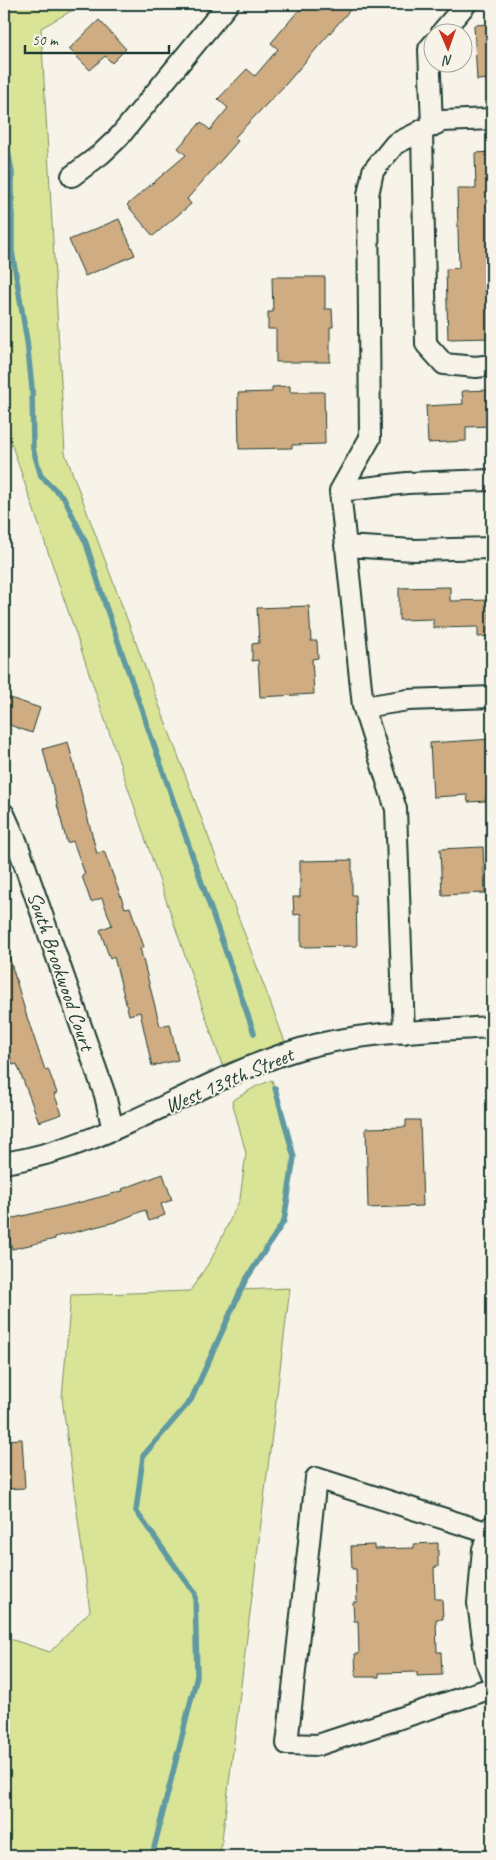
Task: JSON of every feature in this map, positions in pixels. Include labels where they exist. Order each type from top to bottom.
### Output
[{"type":"street","points":[[72,176],[102,154],[118,137],[228,4]]},
{"type":"street","points":[[451,22],[466,4]]},
{"type":"street","points":[[428,72],[426,344],[444,364],[492,365]]},
{"type":"street","points":[[404,1033],[396,809],[364,707],[340,491],[370,438],[368,195],[373,171],[395,144],[442,121],[492,119]]},
{"type":"street","points":[[340,491],[407,483],[492,480]]},
{"type":"street","points":[[345,546],[414,550],[492,548]]},
{"type":"street","points":[[364,707],[408,700],[492,697]]},
{"type":"street","name":"South Brookwood Court","points":[[4,814],[17,843],[102,1086],[113,1130]]},
{"type":"street","name":"West 139th Street","points":[[4,1164],[60,1150],[113,1130],[244,1070],[300,1049],[357,1037],[492,1027]]},
{"type":"street","points":[[492,1678],[486,1661],[478,1603],[483,1549],[491,1529],[316,1478],[287,1744],[318,1745],[492,1688]]},
{"type":"green space","points":[[4,4],[71,4],[73,10],[41,28],[65,453],[285,1042],[222,1065],[4,422]]},
{"type":"green space","points":[[272,1080],[294,1157],[284,1221],[241,1290],[290,1288],[220,1856],[4,1856],[4,1637],[50,1652],[90,1611],[62,1398],[71,1295],[190,1291],[212,1258],[240,1199],[246,1153],[232,1101],[255,1087]]},
{"type":"building","points":[[304,4],[355,4],[286,84],[234,138],[238,141],[187,199],[191,204],[153,236],[127,205],[186,155],[178,148],[201,122],[210,130],[228,108],[218,99],[247,69],[255,76],[278,49],[271,43]]},
{"type":"building","points":[[99,20],[126,49],[112,63],[105,56],[90,70],[69,49]]},
{"type":"building","points":[[492,24],[492,79],[477,80],[474,25]]},
{"type":"building","points":[[492,152],[492,338],[448,339],[446,269],[459,268],[457,189],[476,189],[475,153]]},
{"type":"building","points":[[119,219],[135,255],[85,276],[69,240]]},
{"type":"building","points":[[272,277],[325,277],[325,309],[332,309],[333,327],[330,327],[330,362],[276,362],[276,329],[268,329],[268,312],[273,312]]},
{"type":"building","points":[[290,386],[290,392],[324,392],[325,444],[292,445],[292,448],[239,449],[238,393],[272,392],[272,387]]},
{"type":"building","points":[[492,390],[492,426],[466,427],[466,441],[428,443],[426,406],[463,404],[462,391]]},
{"type":"building","points":[[450,587],[450,601],[492,600],[492,636],[478,637],[478,627],[433,628],[433,619],[399,620],[399,588]]},
{"type":"building","points":[[309,606],[311,641],[317,641],[318,658],[312,659],[314,694],[260,697],[258,660],[252,661],[252,644],[259,643],[257,608]]},
{"type":"building","points":[[4,696],[40,708],[32,733],[4,723]]},
{"type":"building","points":[[492,739],[492,796],[486,796],[486,801],[468,802],[467,795],[433,797],[430,743]]},
{"type":"building","points":[[68,742],[97,854],[104,851],[125,908],[130,907],[144,947],[140,948],[160,1026],[170,1024],[178,1060],[152,1066],[140,1012],[129,1015],[114,957],[110,959],[100,930],[112,925],[102,898],[91,902],[82,876],[85,874],[73,841],[67,843],[43,749]]},
{"type":"building","points":[[483,847],[485,893],[442,895],[440,849]]},
{"type":"building","points":[[352,860],[352,895],[356,895],[357,946],[301,947],[301,914],[294,915],[293,897],[300,897],[300,861]]},
{"type":"building","points":[[8,953],[26,1014],[45,1070],[48,1069],[57,1093],[54,1094],[62,1114],[39,1122],[17,1064],[13,1065],[4,1039],[4,954]]},
{"type":"building","points":[[406,1120],[420,1120],[423,1206],[368,1208],[366,1128],[406,1127]]},
{"type":"building","points":[[163,1174],[172,1200],[161,1204],[165,1215],[149,1221],[145,1210],[115,1222],[12,1249],[5,1220],[123,1191],[122,1189]]},
{"type":"building","points":[[22,1439],[25,1488],[4,1489],[4,1440]]},
{"type":"building","points":[[438,1543],[438,1567],[434,1567],[435,1599],[442,1599],[443,1619],[436,1619],[437,1652],[441,1652],[442,1675],[417,1676],[417,1672],[379,1673],[379,1677],[356,1677],[355,1654],[359,1654],[358,1621],[354,1621],[353,1602],[357,1602],[356,1569],[352,1569],[351,1546],[374,1545],[374,1549],[414,1548],[414,1544]]},
{"type":"waterway","points":[[4,127],[12,173],[12,251],[27,341],[32,388],[33,449],[41,476],[64,498],[86,543],[106,607],[254,1033]]},
{"type":"waterway","points":[[152,1856],[197,1676],[195,1594],[136,1511],[143,1456],[191,1400],[245,1281],[284,1221],[294,1157],[275,1088]]}]
